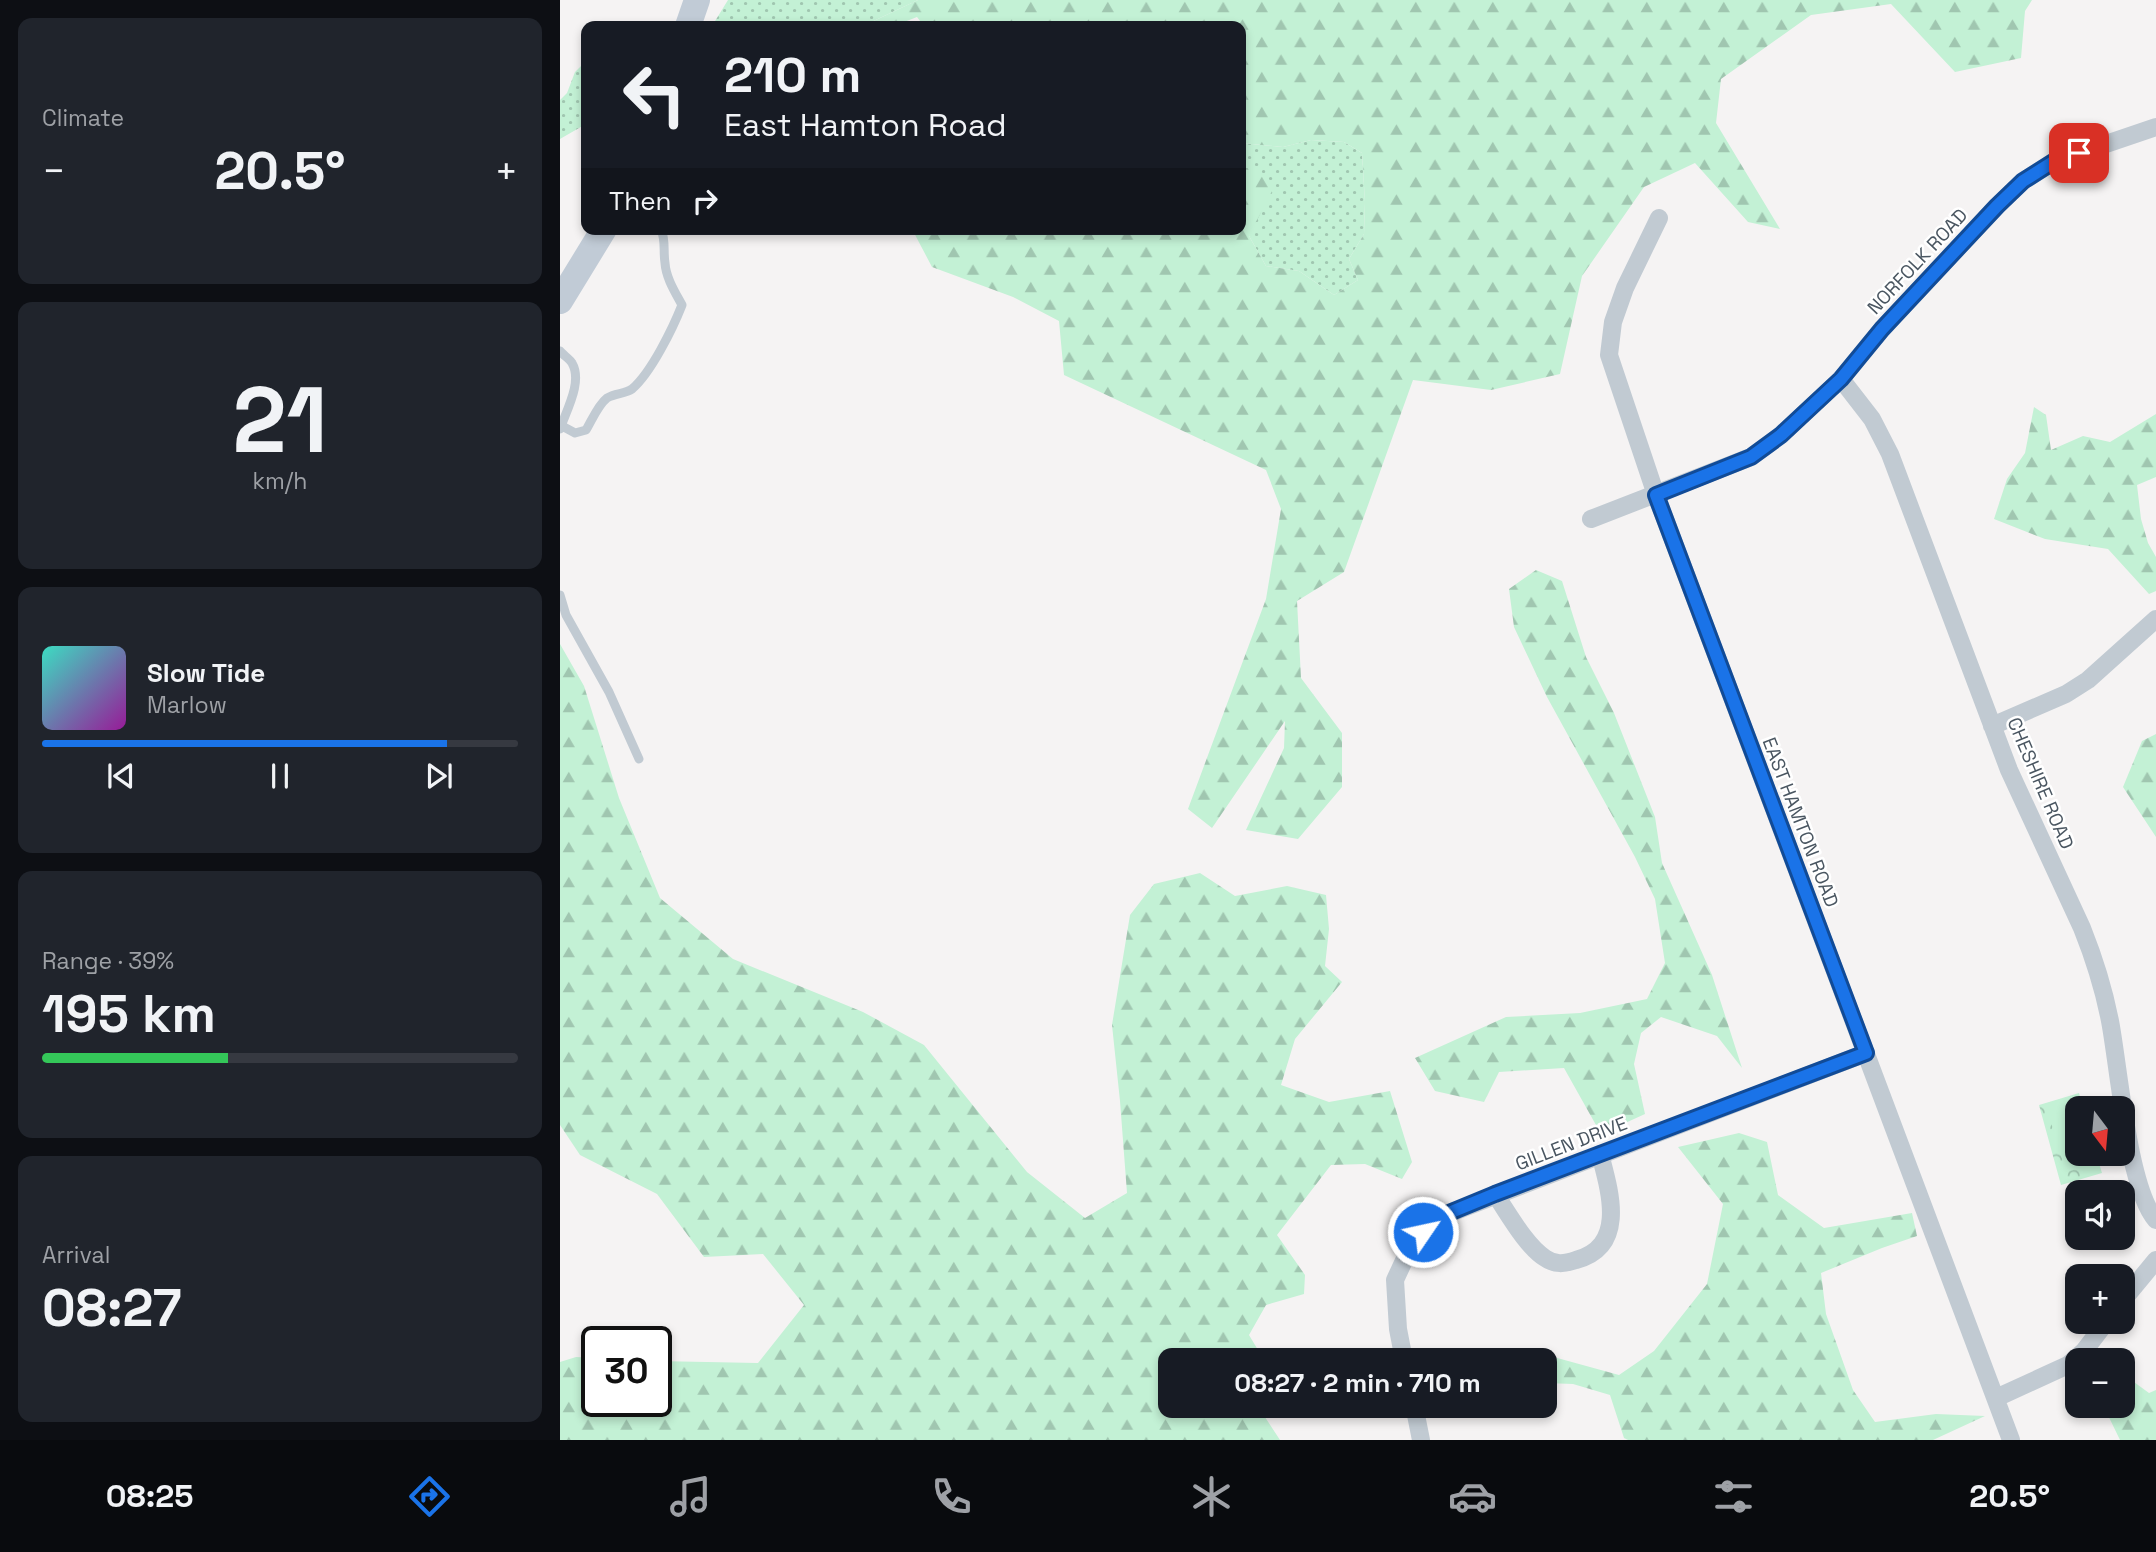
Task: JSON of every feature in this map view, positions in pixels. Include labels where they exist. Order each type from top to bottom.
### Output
[{"type":"street","points":[[690,21],[697,0]]},
{"type":"street","name":"NORFOLK ROAD","points":[[1591,519],[1751,457],[1781,435],[1841,379],[1882,329],[2023,181],[2053,162],[2156,127]]},
{"type":"street","name":"EAST HAMTON ROAD","points":[[1659,218],[1625,288],[1613,321],[1609,355],[1656,495],[2011,1440]]},
{"type":"street","points":[[560,301],[600,235]]},
{"type":"street","name":"CHESHIRE ROAD","points":[[1841,379],[1872,418],[1890,454],[1992,726],[2082,928],[2110,1019],[2141,1191],[2156,1220]]},
{"type":"street","points":[[1992,726],[2066,694],[2088,680],[2156,619]]},
{"type":"street","name":"GILLEN DRIVE","points":[[1402,1348],[1395,1280],[1408,1252],[1423,1232],[1444,1215],[1866,1053]]},
{"type":"street","points":[[1495,1194],[1543,1257],[1554,1263],[1583,1259],[1601,1246],[1610,1228],[1611,1197],[1600,1154]]},
{"type":"street","points":[[2135,1285],[2156,1260]]},
{"type":"street","points":[[1996,1398],[2068,1364],[2084,1351],[2097,1334]]},
{"type":"street","points":[[1417,1418],[1421,1440]]},
{"type":"lane","points":[[560,351],[573,364],[575,379],[561,428],[575,433],[586,430],[606,399],[630,391],[642,379],[673,326],[682,305],[668,279],[664,262],[664,235]]},
{"type":"lane","points":[[560,595],[566,615],[608,692],[639,760]]},
{"type":"green space","points":[[728,0],[918,0],[874,21],[715,21]]},
{"type":"green space","points":[[918,0],[2032,0],[2025,11],[2021,58],[1955,72],[1891,4],[1811,15],[1721,79],[1716,123],[1780,229],[1748,222],[1695,163],[1644,187],[1582,276],[1560,374],[1491,390],[1413,380],[1344,572],[1297,601],[1301,678],[1342,733],[1342,787],[1298,839],[1246,830],[1284,748],[1285,721],[1212,828],[1188,809],[1266,599],[1281,509],[1266,470],[1064,375],[1059,321],[1013,297],[932,267],[915,235],[1246,235],[1246,168],[1258,168],[1272,191],[1249,236],[1266,266],[1299,271],[1334,295],[1358,280],[1349,259],[1364,234],[1362,153],[1344,142],[1311,140],[1283,147],[1246,143],[1246,21],[920,21],[917,17],[907,21],[874,21]]},
{"type":"green space","points":[[581,66],[581,127],[560,139],[560,100],[567,93],[575,72]]},
{"type":"green space","points":[[1311,140],[1344,142],[1362,153],[1364,234],[1349,259],[1358,280],[1334,295],[1299,271],[1266,266],[1249,236],[1258,168],[1246,168],[1246,143],[1283,147]]},
{"type":"green space","points":[[2034,407],[2046,415],[2051,450],[2083,436],[2110,442],[2156,414],[2156,477],[2137,485],[2141,519],[2148,543],[2156,557],[2156,591],[2149,594],[2108,549],[2045,539],[1994,519],[2007,479],[2025,453]]},
{"type":"green space","points":[[1536,570],[1562,581],[1586,657],[1614,713],[1655,817],[1662,863],[1712,975],[1742,1068],[1717,1036],[1661,1017],[1641,1033],[1634,1064],[1645,1114],[1601,1134],[1564,1068],[1499,1072],[1484,1102],[1435,1091],[1415,1058],[1506,1017],[1580,1013],[1647,999],[1665,963],[1655,899],[1635,857],[1547,697],[1514,627],[1509,589]]},
{"type":"green space","points":[[560,644],[584,686],[619,798],[660,898],[733,959],[863,1012],[924,1045],[1027,1172],[1085,1218],[1127,1193],[1112,1025],[1130,915],[1154,884],[1200,873],[1235,896],[1287,886],[1326,895],[1329,929],[1325,966],[1342,982],[1295,1039],[1281,1085],[1329,1102],[1390,1091],[1412,1162],[1402,1179],[1365,1164],[1331,1165],[1277,1235],[1305,1275],[1304,1294],[1266,1305],[1249,1335],[1257,1348],[1158,1348],[1158,1418],[1266,1418],[1280,1440],[560,1440],[560,1362],[581,1357],[581,1417],[672,1417],[672,1361],[758,1363],[804,1305],[763,1254],[704,1257],[657,1194],[580,1155],[560,1125]]},
{"type":"green space","points":[[2156,734],[2156,837],[2123,787],[2142,741]]},
{"type":"green space","points":[[2065,1097],[2065,1166],[2100,1166],[2102,1173],[2078,1180],[2065,1180],[2065,1184],[2061,1185],[2039,1105]]},
{"type":"green space","points":[[2065,1111],[2065,1166],[2087,1166],[2066,1172],[2049,1116]]},
{"type":"green space","points":[[1739,1133],[1767,1142],[1778,1195],[1824,1228],[1912,1213],[1917,1236],[1821,1273],[1826,1314],[1853,1390],[1875,1422],[1936,1414],[1985,1416],[1933,1440],[1628,1440],[1624,1438],[1610,1395],[1573,1384],[1557,1383],[1557,1358],[1619,1375],[1654,1351],[1707,1284],[1723,1204],[1678,1147]]},
{"type":"green space","points":[[2135,1383],[2149,1393],[2156,1390],[2156,1440],[2120,1440],[2109,1418],[2135,1418]]},
{"type":"route","points":[[1423,1232],[1444,1215],[1495,1194],[1866,1053],[1656,495],[1751,457],[1781,435],[1841,379],[1882,329],[2023,181],[2053,162],[2079,153]]}]
